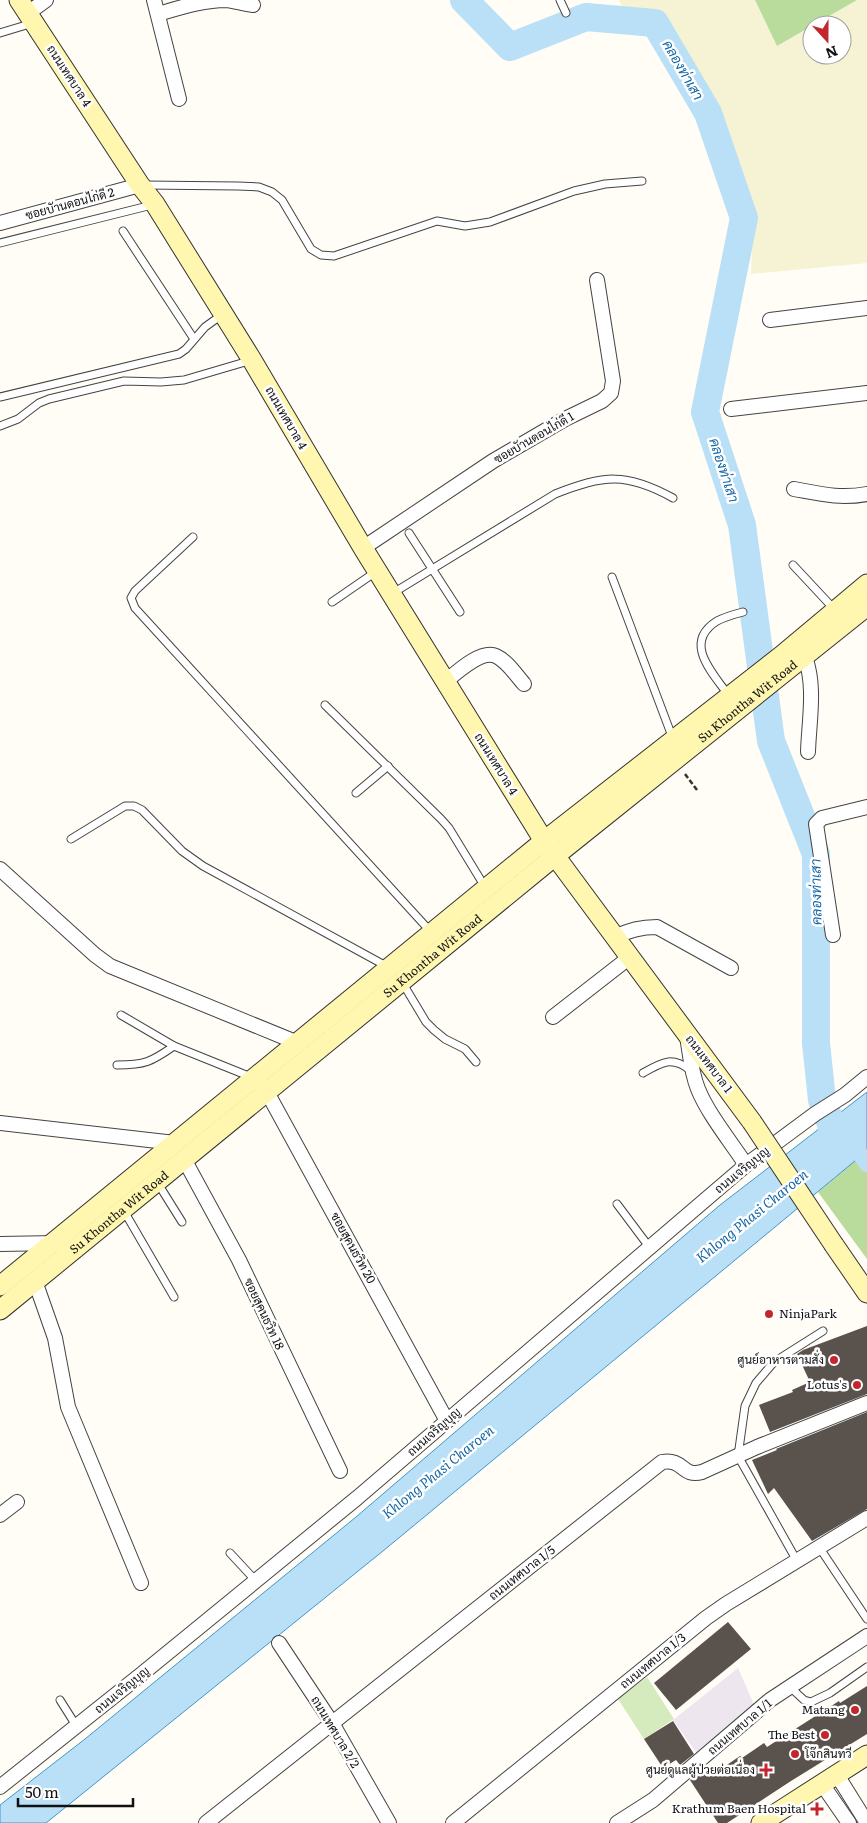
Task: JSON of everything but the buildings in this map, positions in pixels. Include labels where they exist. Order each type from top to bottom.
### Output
[{"type":"main road","name":"ถนนเทศบาล 4","points":[[26,8],[140,185],[155,204],[252,360],[391,594],[550,849]]},
{"type":"main road","name":"Su Khontha Wit Road","points":[[0,1286],[53,1243],[180,1151],[671,749],[784,663],[835,610],[865,595]]},
{"type":"main road","name":"Su Khontha Wit Road","points":[[784,663],[805,657],[865,595]]},
{"type":"main road","name":"ถนนเทศบาล 1","points":[[550,849],[752,1122],[867,1293]]},
{"type":"main road","name":"Su Khontha Wit Road","points":[[260,1086],[298,1043],[396,975],[432,933],[491,897]]},
{"type":"main road","name":"Su Khontha Wit Road","points":[[0,1310],[157,1182],[180,1151]]},
{"type":"main road","points":[[761,1823],[867,1755]]},
{"type":"street","points":[[26,8],[46,0]]},
{"type":"street","points":[[154,0],[179,99]]},
{"type":"street","points":[[158,14],[210,1],[226,0],[253,5]]},
{"type":"street","name":"ซอยบัานดอนไก่ดี 2","points":[[0,223],[140,185]]},
{"type":"street","name":"ซอยบัานดอนไก่ดี 1","points":[[363,548],[493,462],[565,419],[602,401],[611,394],[613,381],[597,280]]},
{"type":"street","points":[[770,320],[867,308]]},
{"type":"street","points":[[731,409],[867,392]]},
{"type":"street","points":[[794,489],[836,497],[852,497],[867,494]]},
{"type":"street","points":[[445,682],[467,664],[483,656],[494,655],[501,659],[524,684]]},
{"type":"street","points":[[805,657],[810,671],[812,689],[808,752]]},
{"type":"street","points":[[833,935],[816,824],[822,818],[867,807]]},
{"type":"street","points":[[0,868],[95,955],[110,966],[298,1043]]},
{"type":"street","points":[[615,938],[630,930],[656,927],[731,968]]},
{"type":"street","points":[[553,1018],[630,957]]},
{"type":"street","points":[[687,1034],[693,1072],[704,1101],[746,1165]]},
{"type":"street","name":"ถนนเจริญบุญ","points":[[0,1787],[77,1727],[357,1498],[746,1165],[867,1077]]},
{"type":"street","name":"ซอยสุคนธวิท 20","points":[[260,1086],[447,1421]]},
{"type":"street","points":[[0,1123],[180,1151]]},
{"type":"street","name":"ซอยสุคนธวิท 18","points":[[180,1151],[239,1260],[340,1471]]},
{"type":"street","points":[[0,1244],[53,1243],[78,1246]]},
{"type":"street","points":[[35,1282],[55,1338],[68,1407],[141,1583]]},
{"type":"street","name":"ถนนเทศบาล 1/5","points":[[206,1823],[662,1462],[670,1460],[680,1464],[687,1472],[694,1474],[721,1465],[757,1447],[867,1403]]},
{"type":"street","points":[[0,1516],[17,1502]]},
{"type":"street","name":"ถนนเทศบาล 1/3","points":[[453,1823],[706,1618],[867,1518]]},
{"type":"street","name":"ถนนเทศบาล 1/1","points":[[617,1823],[653,1800],[770,1700],[867,1636]]},
{"type":"street","name":"ถนนเทศบาล 2/2","points":[[279,1642],[332,1724],[388,1823]]},
{"type":"street","points":[[830,1779],[849,1823]]},
{"type":"street","points":[[830,1779],[867,1823]]},
{"type":"lane","points":[[560,0],[566,13]]},
{"type":"lane","points":[[0,33],[26,8]]},
{"type":"lane","points":[[140,185],[259,187],[272,192],[282,200],[311,250],[321,255],[334,256],[437,221],[465,226],[490,222],[574,191],[604,184],[642,181]]},
{"type":"lane","points":[[0,243],[155,204]]},
{"type":"lane","points":[[124,232],[194,339]]},
{"type":"lane","points":[[0,397],[169,357],[186,349],[205,327],[223,314]]},
{"type":"lane","points":[[0,426],[18,419],[40,403],[49,399],[124,381],[161,382],[184,380],[252,360]]},
{"type":"lane","points":[[391,594],[555,494],[584,483],[608,478],[634,480],[652,486],[673,498]]},
{"type":"lane","points":[[409,533],[460,612]]},
{"type":"lane","points":[[193,537],[134,591],[131,598],[135,608],[432,933]]},
{"type":"lane","points":[[793,565],[835,610]]},
{"type":"lane","points":[[332,602],[377,571]]},
{"type":"lane","points":[[612,577],[671,749]]},
{"type":"lane","points":[[741,694],[704,660],[700,646],[706,631],[718,621],[743,612]]},
{"type":"lane","points":[[325,705],[449,828],[491,897]]},
{"type":"lane","points":[[356,793],[388,766]]},
{"type":"lane","points":[[71,838],[125,806],[134,806],[142,810],[182,851],[203,866],[396,975],[430,1026],[445,1039],[465,1050],[476,1062]]},
{"type":"lane","points":[[121,1015],[174,1046],[260,1086]]},
{"type":"lane","points":[[117,1065],[137,1065],[149,1062],[174,1046]]},
{"type":"lane","points":[[643,1073],[657,1065],[672,1061],[681,1063],[693,1072]]},
{"type":"lane","points":[[157,1182],[182,1222]]},
{"type":"lane","points":[[617,1204],[650,1248]]},
{"type":"lane","points":[[124,1209],[174,1297]]},
{"type":"lane","points":[[798,1561],[738,1456],[745,1406],[756,1383],[774,1362],[823,1331]]},
{"type":"lane","points":[[819,1548],[867,1619]]},
{"type":"lane","points":[[230,1553],[256,1581]]},
{"type":"lane","points":[[790,1687],[804,1700],[811,1702],[830,1693],[867,1667]]},
{"type":"lane","points":[[60,1700],[77,1727]]},
{"type":"path","points":[[671,749],[698,790]]},
{"type":"shaded area","points":[[619,0],[755,0],[777,46],[802,32],[802,65],[852,65],[852,15],[831,15],[857,0],[867,0],[867,263],[751,274],[753,220],[735,162],[698,75],[666,21],[623,9]]},
{"type":"shaded area","points":[[738,1668],[755,1707],[698,1755],[673,1720]]},
{"type":"green space","points":[[755,0],[857,0],[831,15],[802,15],[802,32],[777,46]]},
{"type":"green space","points":[[867,1151],[867,1259],[818,1192]]},
{"type":"green space","points":[[647,1677],[674,1719],[644,1739],[618,1699]]},
{"type":"water","name":"Khlong Phasi Charoen","points":[[867,1092],[867,1151],[383,1551],[46,1823],[0,1823],[0,1805],[85,1739],[356,1517],[720,1205]]},
{"type":"waterway","name":"คลองท่าเสา","points":[[464,0],[510,47],[586,17],[655,23],[708,113],[744,218],[705,412],[742,525],[771,741],[816,854],[816,1043],[822,1100],[839,1145]]},
{"type":"waterway","name":"คลองท่าเสา","points":[[850,1139],[867,1164]]},
{"type":"place","name":"NinjaPark","points":[[769,1314]]},
{"type":"place","name":"ศูนย์อาหารตามสั่ง","points":[[834,1360]]},
{"type":"place","name":"Lotus's","points":[[857,1385]]},
{"type":"place","name":"Matang","points":[[855,1710]]},
{"type":"place","name":"The Best","points":[[825,1735]]},
{"type":"place","name":"โจ๊กสินทวี","points":[[795,1754]]},
{"type":"place","name":"ศูนย์ดูแลผู้ป่วยต่อเนื่อง","points":[[766,1770]]},
{"type":"place","name":"Krathum Baen Hospital","points":[[817,1809]]}]
